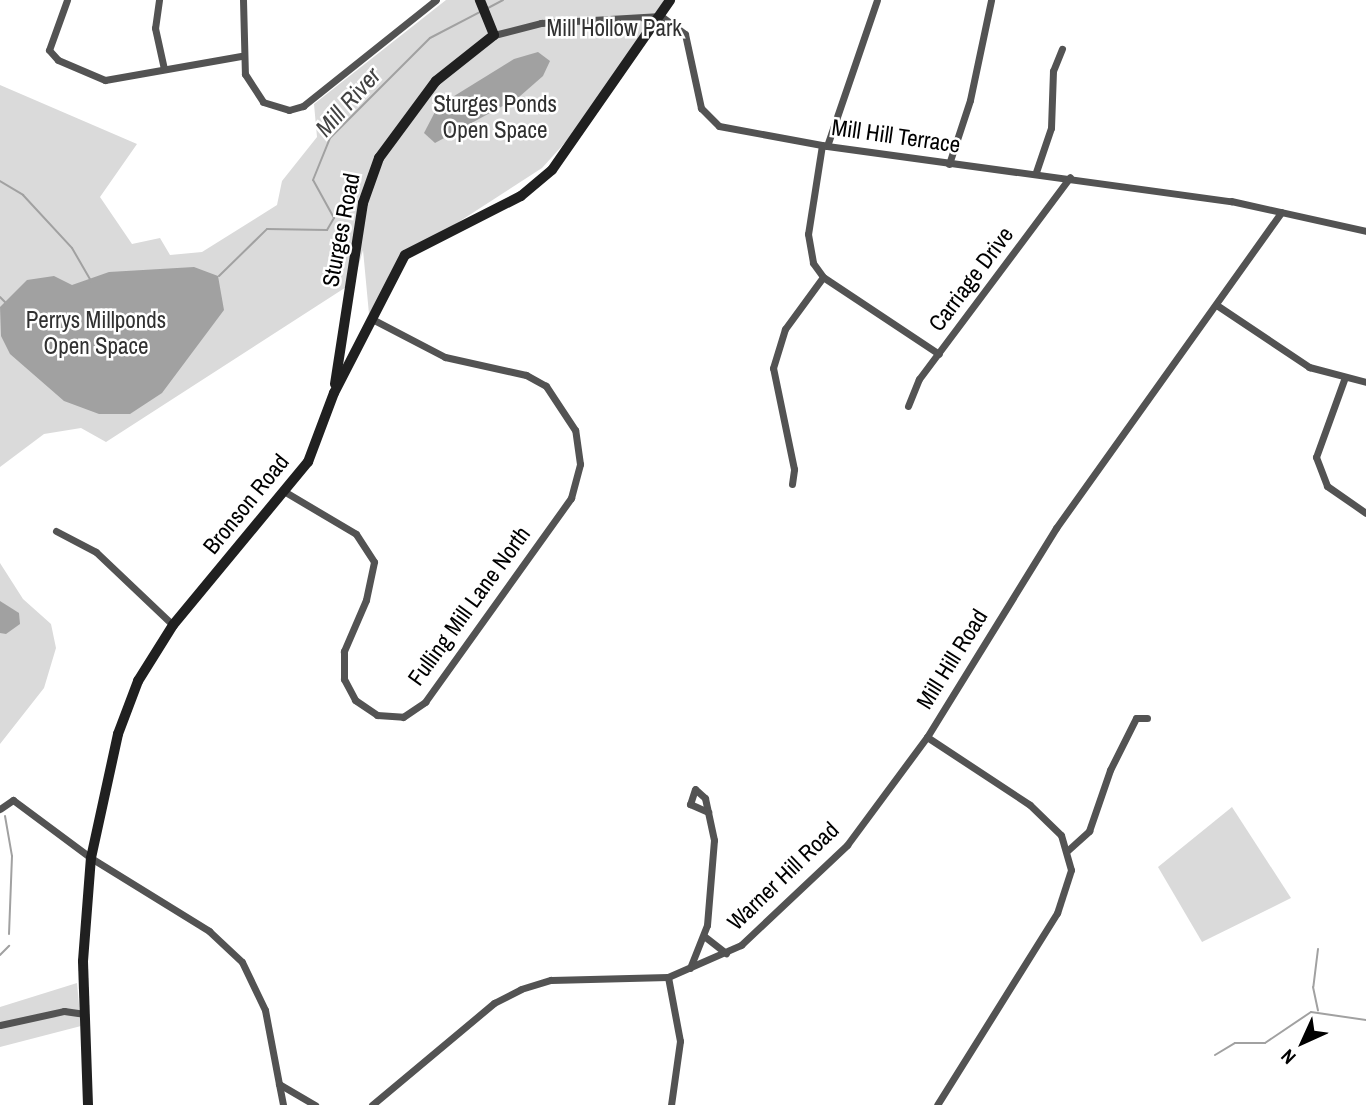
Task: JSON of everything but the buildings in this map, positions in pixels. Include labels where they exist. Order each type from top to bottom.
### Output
[{"type":"main road","points":[[480,0],[491,30]]},
{"type":"main road","name":"Bronson Road","points":[[88,1105],[85,1009],[91,858],[128,701],[173,625],[287,493],[308,462],[334,393],[405,255],[521,196],[552,170],[670,0]]},
{"type":"main road","name":"Sturges Road","points":[[334,393],[363,203],[379,158],[436,81],[491,30]]},
{"type":"street","points":[[67,0],[48,44],[58,60],[110,82],[164,69],[241,56]]},
{"type":"street","points":[[159,0],[155,21],[164,69]]},
{"type":"street","points":[[243,0],[241,56],[258,99],[272,107],[298,108],[436,0]]},
{"type":"street","points":[[877,0],[824,146],[808,242],[823,277],[939,354]]},
{"type":"street","points":[[949,164],[970,100],[991,0]]},
{"type":"street","points":[[491,30],[541,23],[661,16]]},
{"type":"street","name":"Mill Hill Terrace","points":[[661,16],[687,37],[699,100],[711,122],[824,146],[949,164],[1070,177],[1281,212],[1366,231]]},
{"type":"street","points":[[1036,172],[1051,128],[1053,71],[1062,49]]},
{"type":"street","name":"Carriage Drive","points":[[908,406],[919,379],[1070,177]]},
{"type":"street","name":"Mill Hill Road","points":[[1067,851],[1061,835],[1030,805],[927,737],[1056,529],[1218,306],[1281,212]]},
{"type":"street","points":[[792,484],[794,469],[773,368],[785,329],[823,277]]},
{"type":"street","points":[[1218,306],[1309,367],[1366,382]]},
{"type":"street","name":"Fulling Mill Lane North","points":[[287,493],[356,534],[374,562],[366,600],[344,651],[344,679],[355,700],[377,715],[403,717],[425,702],[570,498],[580,464],[575,430],[546,386],[526,375],[445,357],[372,319]]},
{"type":"street","points":[[1345,377],[1316,457],[1327,486],[1366,513]]},
{"type":"street","points":[[56,531],[96,552],[173,625]]},
{"type":"street","points":[[937,1105],[1067,894],[1067,851],[1089,831],[1110,770],[1136,718],[1147,718]]},
{"type":"street","name":"Warner Hill Road","points":[[372,1105],[494,1003],[521,989],[551,980],[667,977],[726,953],[746,940],[847,845],[927,737]]},
{"type":"street","points":[[0,809],[13,800],[91,858],[209,931],[242,962],[265,1010],[283,1105]]},
{"type":"street","points":[[689,968],[704,936],[714,840],[708,812]]},
{"type":"street","points":[[704,936],[726,953]]},
{"type":"street","points":[[667,977],[680,1041],[671,1105]]},
{"type":"street","points":[[0,1025],[64,1010],[85,1009]]},
{"type":"street","points":[[279,1084],[315,1105]]},
{"type":"green space","name":"Perrys Millponds Open Space","points":[[446,0],[664,0],[581,125],[542,168],[406,256],[369,314],[363,250],[354,282],[106,442],[81,428],[44,434],[0,467],[0,85],[137,144],[100,197],[132,244],[160,238],[170,255],[202,252],[277,205],[282,181],[317,137],[314,104]]},
{"type":"green space","points":[[0,563],[23,599],[51,624],[56,648],[44,688],[0,744]]},
{"type":"green space","points":[[1232,807],[1291,898],[1202,942],[1158,867]]},
{"type":"green space","points":[[77,983],[81,1026],[0,1047],[0,1007]]},
{"type":"shaded area","points":[[538,52],[550,61],[543,76],[519,97],[435,143],[424,133],[438,106],[514,59]]},
{"type":"shaded area","points":[[194,267],[218,276],[224,310],[162,393],[130,414],[99,414],[64,401],[10,354],[1,336],[0,307],[27,280],[54,276],[72,285],[109,272]]},
{"type":"shaded area","points":[[0,601],[19,613],[20,624],[6,634],[0,633]]},
{"type":"waterway","name":"Mill River","points":[[488,8],[503,0]]},
{"type":"waterway","name":"Mill River","points":[[219,276],[267,229],[327,230],[334,218],[313,180],[330,138],[430,38],[480,12]]},
{"type":"waterway","points":[[0,181],[23,195],[72,248],[92,282]]},
{"type":"waterway","points":[[0,297],[5,302]]},
{"type":"waterway","points":[[5,816],[12,856],[9,934]]},
{"type":"waterway","points":[[0,955],[9,946]]},
{"type":"waterway","points":[[1318,949],[1313,987],[1318,1010]]},
{"type":"waterway","points":[[1215,1055],[1235,1043],[1265,1043],[1311,1012],[1366,1020]]},
{"type":"park label","name":"Mill Hollow Park","points":[[614,28]]},
{"type":"park label","name":"Sturges Ponds Open Space","points":[[495,117]]}]
